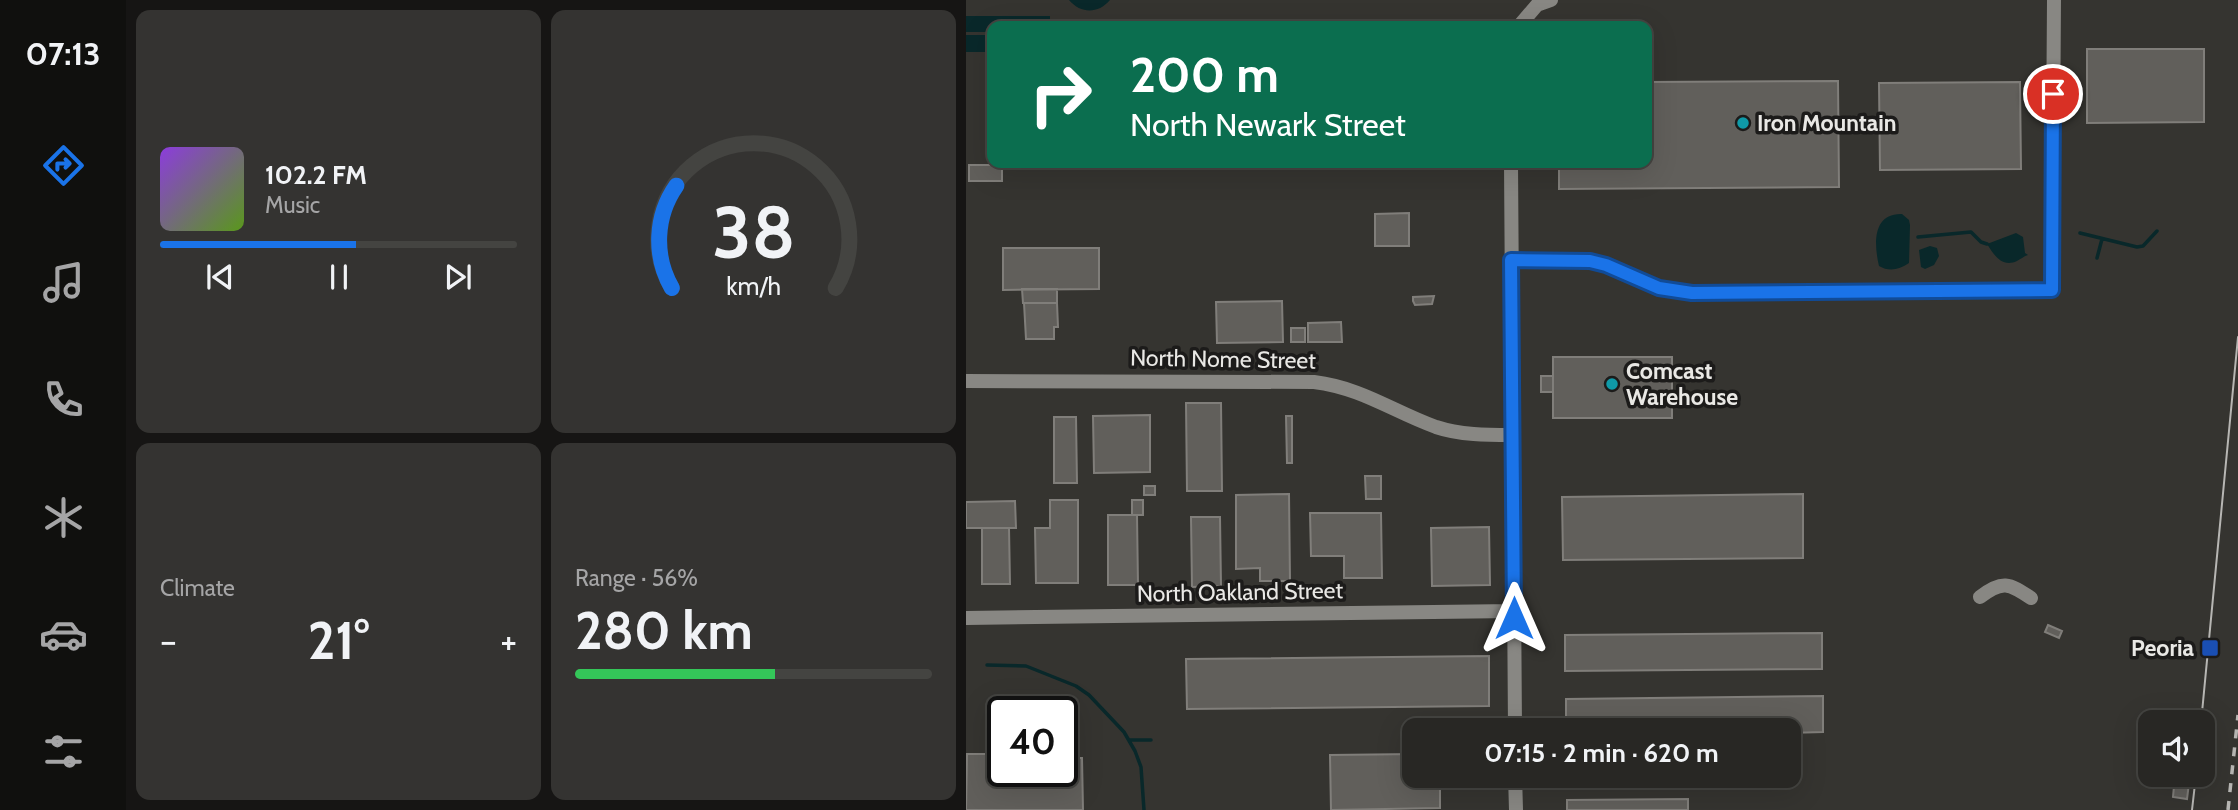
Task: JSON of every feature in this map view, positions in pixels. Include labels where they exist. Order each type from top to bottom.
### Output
[{"type":"street","points":[[1523,21],[1537,5],[1550,0]]},
{"type":"street","points":[[1511,260],[1590,261],[1606,265],[1659,288],[1692,293],[2052,290],[2054,0]]},
{"type":"street","points":[[1511,168],[1515,718]]},
{"type":"street","name":"North Nome Street","points":[[966,381],[1314,382],[1359,391],[1438,427],[1476,434],[1512,435]]},
{"type":"street","points":[[1980,597],[1994,586],[2001,585],[2018,590],[2031,598]]},
{"type":"street","name":"North Oakland Street","points":[[966,618],[1514,611]]},
{"type":"street","points":[[1516,788],[1516,810]]},
{"type":"water","points":[[1069,0],[1110,0],[1095,10],[1084,10]]},
{"type":"water","points":[[966,16],[1050,16],[1050,21],[987,21],[987,32],[966,32]]},
{"type":"water","points":[[966,35],[987,35],[987,52],[966,52]]},
{"type":"water","points":[[1902,214],[1909,220],[1910,225],[1909,263],[1902,267],[1886,269],[1879,266],[1877,258],[1877,232],[1885,219]]},
{"type":"water","points":[[2016,233],[2023,237],[2025,253],[2028,255],[2012,263],[2003,262],[1987,244]]},
{"type":"water","points":[[1930,246],[1937,248],[1939,256],[1934,265],[1925,269],[1921,267],[1919,250]]},
{"type":"building","points":[[2087,49],[2204,49],[2204,122],[2087,123]]},
{"type":"building","name":"Iron Mountain","points":[[1838,81],[1839,187],[1559,189],[1559,168],[1652,168],[1652,82]]},
{"type":"building","points":[[2020,82],[2021,169],[1880,170],[1879,83]]},
{"type":"building","points":[[969,165],[1002,168],[1002,181],[969,181]]},
{"type":"building","points":[[1409,213],[1409,246],[1375,246],[1375,214]]},
{"type":"building","points":[[1003,248],[1099,248],[1099,289],[1003,290]]},
{"type":"building","points":[[1022,289],[1057,289],[1057,303],[1023,303]]},
{"type":"building","points":[[1434,296],[1432,304],[1415,305],[1413,301],[1413,297]]},
{"type":"building","points":[[1282,301],[1283,342],[1217,343],[1216,302]]},
{"type":"building","points":[[1024,303],[1057,303],[1058,327],[1054,327],[1054,339],[1026,339]]},
{"type":"building","points":[[1341,322],[1342,342],[1308,342],[1308,323]]},
{"type":"building","points":[[1291,328],[1305,328],[1305,342],[1291,342]]},
{"type":"building","name":"Comcast Warehouse","points":[[1553,357],[1672,357],[1672,418],[1553,418]]},
{"type":"building","points":[[1541,376],[1553,376],[1553,392],[1541,392]]},
{"type":"building","points":[[1186,403],[1221,403],[1222,491],[1187,491]]},
{"type":"building","points":[[1150,415],[1150,472],[1094,473],[1093,416]]},
{"type":"building","points":[[1286,416],[1292,416],[1292,463],[1287,463]]},
{"type":"building","points":[[1054,417],[1076,417],[1077,483],[1054,483]]},
{"type":"building","points":[[1365,476],[1381,476],[1381,499],[1366,499]]},
{"type":"building","points":[[1144,486],[1155,486],[1155,495],[1144,495]]},
{"type":"building","points":[[1289,494],[1290,581],[1260,581],[1260,568],[1236,569],[1236,495]]},
{"type":"building","points":[[1803,494],[1803,558],[1563,560],[1562,497]]},
{"type":"building","points":[[1050,500],[1078,500],[1078,583],[1036,583],[1035,528],[1050,528]]},
{"type":"building","points":[[1132,500],[1143,500],[1143,515],[1132,515]]},
{"type":"building","points":[[1015,501],[1016,528],[966,528],[966,502]]},
{"type":"building","points":[[1310,513],[1381,513],[1382,578],[1344,578],[1344,556],[1311,556]]},
{"type":"building","points":[[1108,515],[1137,515],[1138,585],[1108,585]]},
{"type":"building","points":[[1191,517],[1220,517],[1221,586],[1192,587]]},
{"type":"building","points":[[1489,527],[1490,585],[1432,586],[1431,528]]},
{"type":"building","points":[[982,528],[1009,528],[1010,584],[982,584]]},
{"type":"building","points":[[2048,625],[2062,631],[2059,638],[2045,632]]},
{"type":"building","points":[[1822,633],[1822,669],[1565,671],[1565,635]]},
{"type":"building","points":[[1489,656],[1489,706],[1187,709],[1186,659]]},
{"type":"building","points":[[1823,696],[1823,732],[1801,733],[1801,718],[1566,718],[1566,699]]},
{"type":"building","points":[[967,754],[987,754],[987,787],[1078,787],[1078,758],[1082,758],[1083,810],[966,810]]},
{"type":"building","points":[[1402,754],[1402,788],[1440,788],[1440,808],[1331,810],[1330,755]]},
{"type":"building","points":[[2174,787],[2188,787],[2187,799],[2173,797]]},
{"type":"building","points":[[1688,799],[1688,810],[1567,810],[1567,800]]},
{"type":"waterway","points":[[2080,233],[2137,247],[2143,246],[2157,231]]},
{"type":"waterway","points":[[1918,237],[1971,232],[1987,244]]},
{"type":"waterway","points":[[2097,258],[2102,239]]},
{"type":"waterway","points":[[987,665],[1026,666],[1076,686],[1089,695],[1124,732],[1135,751],[1141,767],[1144,810]]},
{"type":"waterway","points":[[1129,740],[1151,740]]},
{"type":"tram line","points":[[2202,710],[2238,337]]},
{"type":"tram line","points":[[2192,810],[2195,787]]},
{"type":"railway","points":[[2228,810],[2238,715]]},
{"type":"place","name":"Iron Mountain","points":[[1743,123]]},
{"type":"place","name":"Comcast Warehouse","points":[[1612,384]]},
{"type":"place","name":"Peoria","points":[[2210,648]]},
{"type":"route","points":[[1514,618],[1511,260],[1590,261],[1606,265],[1659,288],[1692,293],[2052,290],[2053,94]]}]
